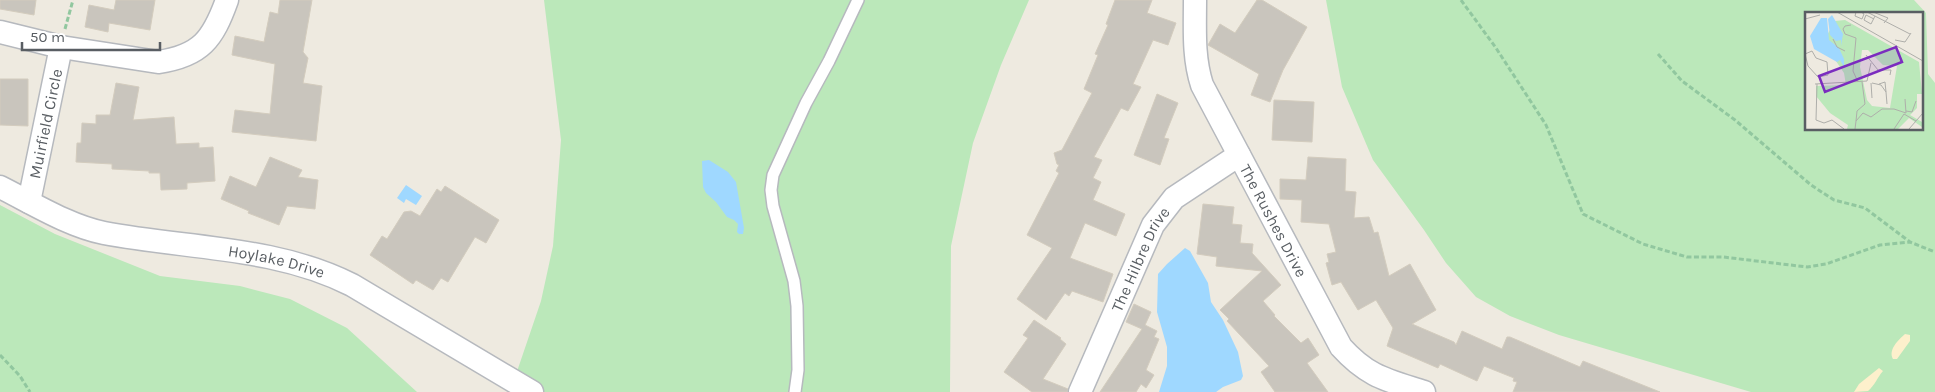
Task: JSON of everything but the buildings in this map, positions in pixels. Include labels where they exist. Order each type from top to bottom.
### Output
[{"type":"street","name":"Muirfield Circle","points":[[0,32],[61,46],[158,62],[174,60],[190,54],[203,45],[219,23],[227,0]]},
{"type":"street","name":"The Rushes Drive","points":[[1194,0],[1195,49],[1197,69],[1202,84],[1341,347],[1355,362],[1370,373],[1424,392]]},
{"type":"street","name":"Muirfield Circle","points":[[30,202],[61,46]]},
{"type":"street","name":"The Hilbre Drive","points":[[1080,392],[1153,225],[1162,211],[1174,198],[1238,155]]},
{"type":"street","name":"Hoylake Drive","points":[[0,187],[79,225],[103,232],[252,253],[301,264],[330,274],[361,290],[532,392]]},
{"type":"lane","points":[[795,392],[798,370],[797,306],[794,281],[773,206],[771,190],[773,176],[806,103],[829,61],[858,0]]},
{"type":"path","name":"Muirfield Circle","points":[[61,46],[73,0]]},
{"type":"path","points":[[1461,0],[1496,48],[1546,125],[1582,214],[1642,244],[1687,257],[1723,258],[1807,267],[1826,264],[1880,245],[1910,242]]},
{"type":"path","points":[[1658,54],[1682,81],[1735,120],[1811,186],[1834,200],[1866,208],[1910,242],[1935,252]]},
{"type":"path","points":[[0,355],[20,376],[30,392]]},
{"type":"green space","points":[[544,0],[1029,0],[1001,65],[973,143],[951,246],[950,392],[510,392],[541,301],[553,246],[561,140]]},
{"type":"green space","points":[[1326,0],[1914,0],[1926,13],[1928,74],[1935,83],[1935,392],[1751,392],[1559,335],[1510,316],[1476,297],[1446,263],[1373,160],[1342,87]]},
{"type":"green space","points":[[0,205],[55,234],[160,276],[240,286],[290,299],[347,328],[417,392],[0,392]]},
{"type":"sand","points":[[1905,334],[1910,335],[1910,341],[1897,359],[1893,359],[1893,349]]},
{"type":"sand","points":[[1879,368],[1883,371],[1868,391],[1854,392],[1859,384]]},
{"type":"water","points":[[709,160],[728,172],[736,182],[744,228],[743,234],[737,232],[738,224],[727,217],[703,187],[702,161]]},
{"type":"water","points":[[406,185],[422,196],[416,205],[406,199],[404,203],[397,198]]},
{"type":"water","points":[[1185,248],[1190,251],[1208,283],[1211,302],[1223,320],[1238,352],[1243,376],[1241,380],[1216,392],[1159,392],[1167,366],[1167,347],[1157,312],[1158,274]]}]
